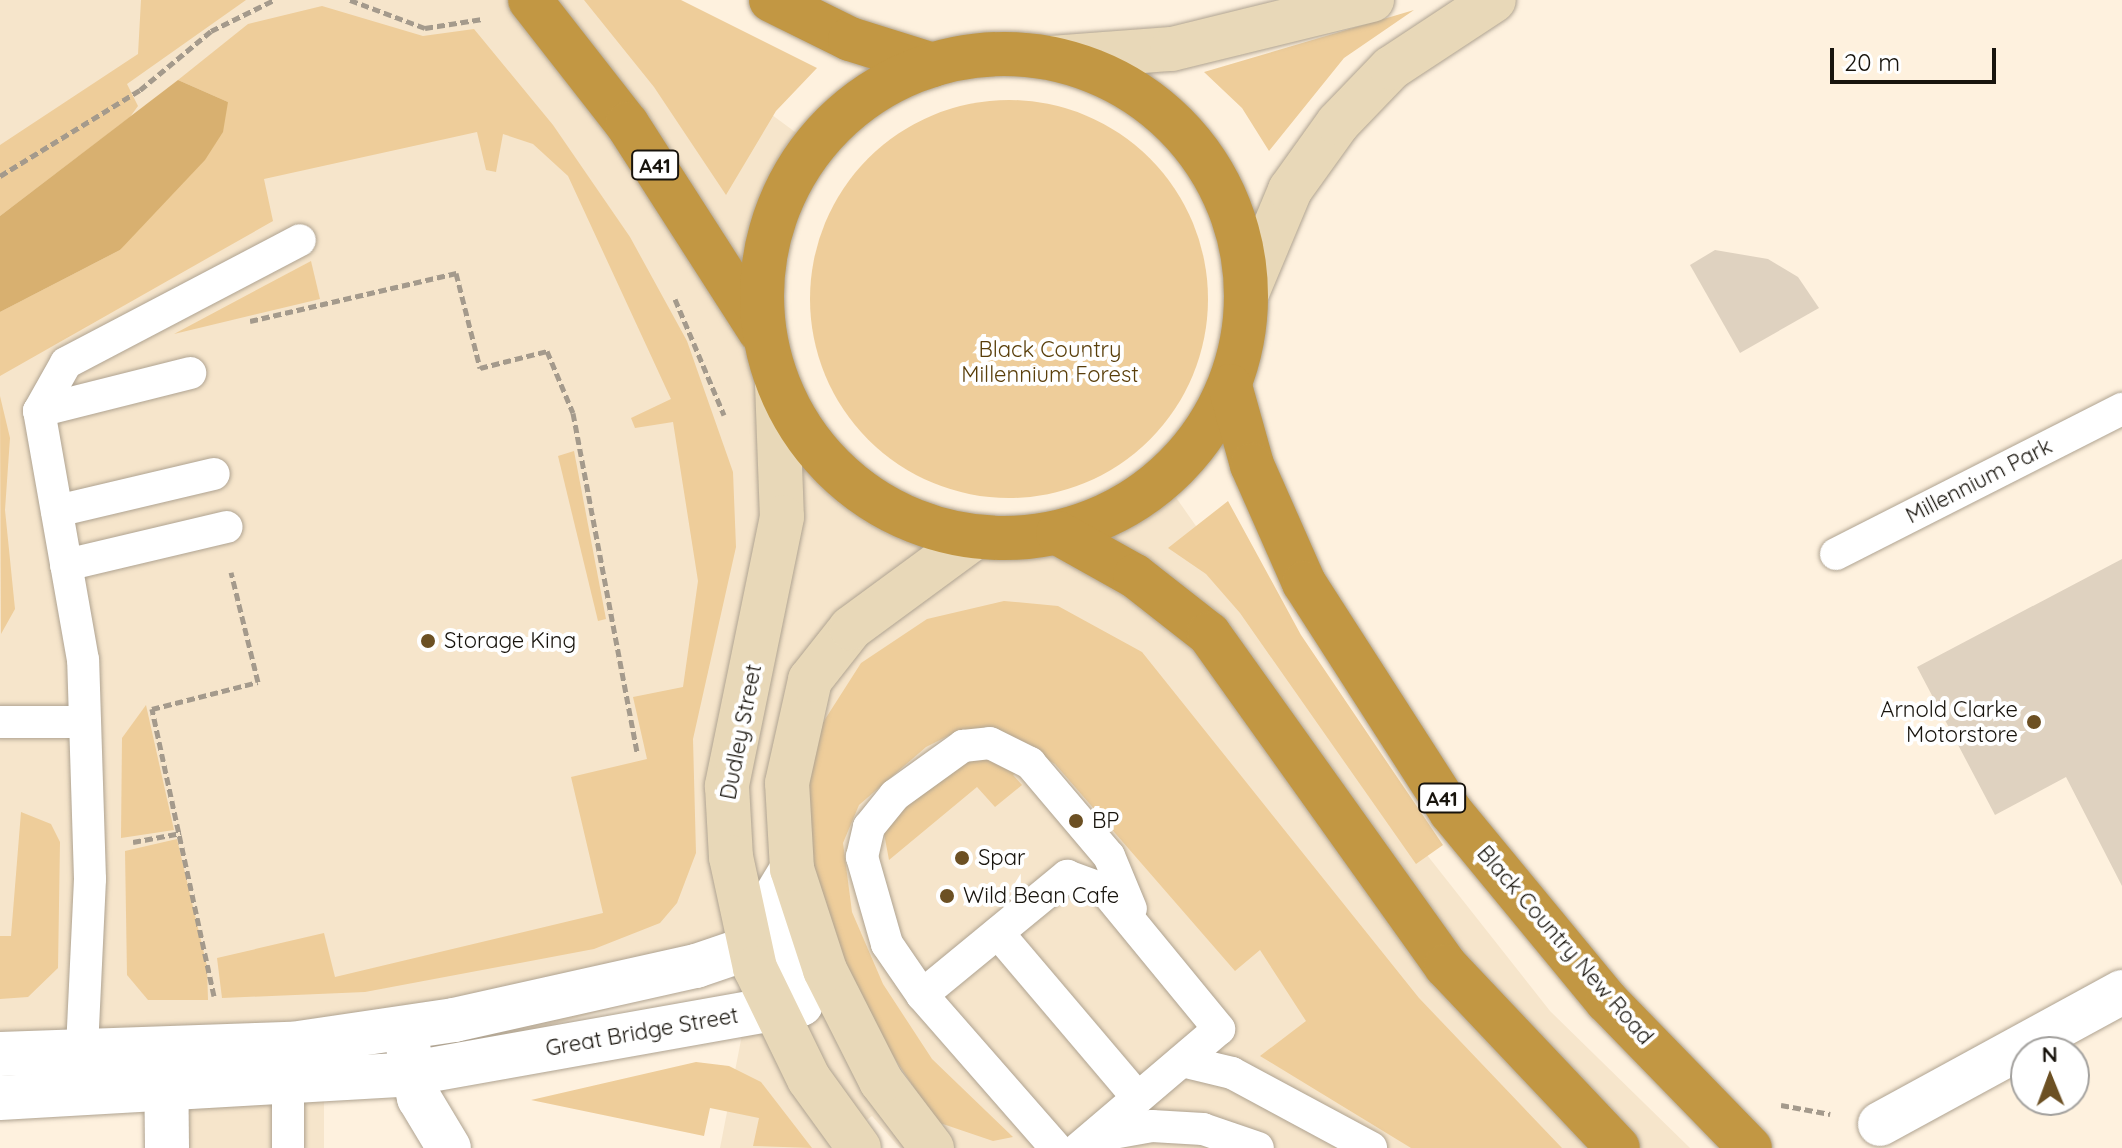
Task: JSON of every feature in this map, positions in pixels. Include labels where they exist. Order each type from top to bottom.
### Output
[{"type":"highway","name":"A41","points":[[530,0],[627,124],[765,340]]},
{"type":"highway","points":[[771,0],[850,39],[933,65]]},
{"type":"highway","points":[[985,55],[1051,58],[1120,83],[1189,139],[1236,226],[1247,293],[1230,386],[1206,432],[1163,479],[1103,518],[1058,533],[975,537],[907,519],[851,484],[809,440],[777,383],[765,340],[765,253],[794,174],[844,114],[933,65],[985,55]]},
{"type":"highway","name":"Black Country New Road","points":[[1230,386],[1252,465],[1304,583],[1451,812],[1607,1001],[1750,1148]]},
{"type":"highway","points":[[1058,533],[1135,576],[1209,634],[1446,966],[1618,1148]]},
{"type":"main road","points":[[1051,58],[1172,49],[1372,0]]},
{"type":"main road","points":[[1247,293],[1290,190],[1338,123],[1391,68],[1494,0]]},
{"type":"main road","name":"Dudley Street","points":[[777,383],[782,517],[727,786],[731,857],[779,938],[848,1025],[932,1148]]},
{"type":"main road","name":"Dudley Street","points":[[859,1148],[809,1079],[774,1009],[779,938],[792,869],[787,783],[810,680],[851,628],[975,537]]},
{"type":"street","name":"Great Bridge Street","points":[[0,1098],[81,1076],[166,1072],[404,1028],[696,966],[779,938]]},
{"type":"street","points":[[1880,1124],[2122,992]]},
{"type":"street","name":"Great Bridge Street","points":[[166,1072],[288,1085],[414,1073],[774,1009]]},
{"type":"street","points":[[404,1028],[429,1123],[449,1148]]},
{"type":"street","name":"Great Bridge Street","points":[[0,1054],[81,1076]]},
{"type":"street","points":[[166,1072],[167,1148]]},
{"type":"lane","points":[[81,1076],[90,879],[83,660],[39,411],[66,363],[300,240]]},
{"type":"lane","points":[[39,411],[190,373]]},
{"type":"lane","name":"Millennium Park","points":[[1836,554],[2122,409]]},
{"type":"lane","points":[[57,511],[214,474]]},
{"type":"lane","points":[[66,565],[224,528]]},
{"type":"lane","points":[[0,722],[85,722]]},
{"type":"lane","points":[[1056,1148],[922,995],[887,944],[862,857],[869,827],[895,795],[963,746],[1001,746],[1030,763],[1109,856],[1140,933]]},
{"type":"lane","points":[[922,995],[1067,876],[1105,890],[1219,1029],[1086,1142]]},
{"type":"lane","points":[[998,933],[1138,1098]]},
{"type":"lane","points":[[1182,1061],[1232,1073],[1371,1148]]},
{"type":"lane","points":[[288,1085],[288,1148]]},
{"type":"lane","points":[[1086,1142],[1152,1126],[1203,1129],[1258,1148]]},
{"type":"path","points":[[0,176],[140,90],[211,31],[274,0]]},
{"type":"path","points":[[350,0],[425,28],[479,22],[489,33]]},
{"type":"path","points":[[234,325],[456,273],[480,368],[547,351],[576,426],[637,752]]},
{"type":"path","points":[[666,282],[726,422]]},
{"type":"path","points":[[216,1013],[212,966],[152,709],[258,682],[224,528]]},
{"type":"shaded area","points":[[0,0],[635,0],[667,37],[814,146],[779,205],[765,253],[761,305],[777,383],[825,460],[907,519],[975,537],[1058,533],[1103,518],[1163,479],[1427,855],[1550,1011],[1690,1148],[900,1148],[872,1116],[829,1148],[720,1148],[755,968],[504,1038],[324,1065],[324,1148],[167,1148],[166,1073],[0,1078]]},
{"type":"shaded area","points":[[178,80],[228,102],[223,132],[205,160],[120,250],[0,312],[0,216]]},
{"type":"green space","points":[[141,0],[246,0],[127,84],[138,106],[130,117],[0,216],[0,145],[138,54]]},
{"type":"green space","points":[[584,0],[681,0],[817,68],[776,111],[726,195],[654,87]]},
{"type":"green space","points":[[322,6],[423,36],[474,29],[553,125],[630,237],[687,341],[733,472],[736,547],[693,739],[696,853],[677,903],[660,923],[594,949],[365,992],[222,998],[217,958],[324,933],[335,977],[603,913],[571,777],[647,759],[633,697],[683,687],[698,581],[673,422],[635,428],[631,418],[671,399],[568,176],[533,144],[503,134],[496,172],[486,170],[477,132],[264,179],[273,221],[0,376],[0,312],[120,250],[228,102],[178,80],[248,24]]},
{"type":"green space","points":[[1414,10],[1344,58],[1269,151],[1242,108],[1204,72]]},
{"type":"green space","name":"Black Country Millennium Forest","points":[[1009,100],[1048,104],[1085,115],[1135,145],[1163,173],[1193,223],[1204,260],[1208,299],[1204,338],[1193,375],[1163,425],[1135,453],[1085,483],[1048,494],[1009,498],[970,494],[933,483],[883,453],[855,425],[825,375],[814,338],[810,299],[814,260],[825,223],[855,173],[883,145],[933,115],[970,104]]},
{"type":"green space","points":[[311,261],[320,299],[174,334]]},
{"type":"green space","points":[[0,396],[10,438],[5,510],[15,609],[1,634]]},
{"type":"green space","points":[[574,451],[606,619],[598,621],[558,456]]},
{"type":"green space","points":[[1228,501],[1301,635],[1443,845],[1416,864],[1240,613],[1206,574],[1168,548]]},
{"type":"green space","points":[[1004,601],[1058,606],[1142,652],[1419,998],[1562,1148],[1411,1148],[1260,1056],[1306,1021],[1260,950],[1235,971],[1055,764],[996,729],[950,735],[926,747],[859,805],[843,843],[852,912],[883,984],[932,1059],[1013,1137],[993,1141],[937,1122],[859,1005],[817,893],[803,811],[815,735],[861,663],[927,619]]},
{"type":"green space","points":[[146,705],[174,830],[121,838],[122,738]]},
{"type":"green space","points":[[978,756],[1020,770],[1013,775],[1022,785],[995,807],[977,787],[889,860],[883,828],[952,764]]},
{"type":"green space","points":[[21,812],[51,824],[60,842],[58,968],[28,997],[0,999],[0,936],[11,936]]},
{"type":"green space","points":[[177,839],[207,966],[208,1000],[148,1000],[127,975],[125,851]]},
{"type":"green space","points":[[696,1062],[729,1066],[761,1082],[812,1148],[753,1146],[759,1118],[710,1108],[704,1136],[531,1100]]},
{"type":"building","points":[[1715,250],[1768,259],[1798,277],[1819,308],[1740,353],[1690,265]]},
{"type":"building","name":"Arnold Clarke Motorstore","points":[[2122,559],[2122,886],[2066,777],[1995,815],[1917,667]]},
{"type":"place","name":"Storage King","points":[[428,641]]},
{"type":"place","name":"Arnold Clarke Motorstore","points":[[2034,722]]},
{"type":"place","name":"BP","points":[[1076,821]]},
{"type":"place","name":"Spar","points":[[962,858]]},
{"type":"place","name":"Wild Bean Cafe","points":[[947,896]]}]
